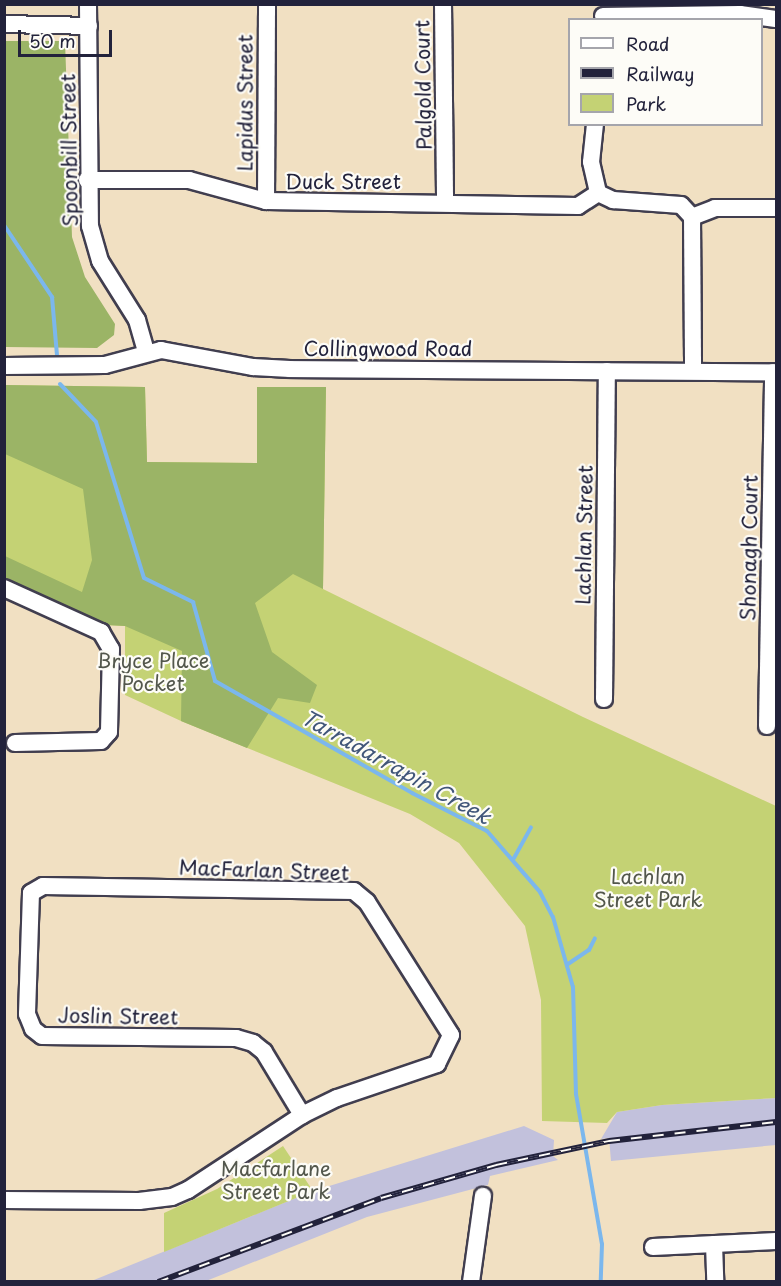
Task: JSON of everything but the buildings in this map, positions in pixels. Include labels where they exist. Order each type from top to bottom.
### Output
[{"type":"street","name":"Spoonbill Street","points":[[88,4],[87,180],[90,226],[100,261],[137,320],[146,352]]},
{"type":"street","name":"Lapidus Street","points":[[266,201],[267,4]]},
{"type":"street","name":"Palgold Court","points":[[443,4],[445,202]]},
{"type":"street","points":[[601,13],[740,14],[777,19]]},
{"type":"street","points":[[4,24],[88,26]]},
{"type":"street","points":[[595,126],[591,162],[598,193],[613,200],[681,205],[692,217],[693,371]]},
{"type":"street","name":"Duck Street","points":[[87,180],[189,180],[266,201],[445,202],[578,206],[598,193]]},
{"type":"street","points":[[692,217],[715,208],[777,208]]},
{"type":"street","name":"Collingwood Road","points":[[4,366],[105,365],[146,352],[177,350],[231,364],[281,368],[775,372]]},
{"type":"street","name":"Lachlan Street","points":[[604,699],[607,371]]},
{"type":"street","name":"Shonagh Court","points":[[767,726],[775,372]]},
{"type":"street","points":[[4,588],[101,632],[111,650],[109,732],[101,741],[15,743]]},
{"type":"street","name":"MacFarlan Street","points":[[4,1200],[139,1201],[172,1197],[189,1190],[302,1115],[337,1098],[437,1064],[451,1035],[367,902],[354,891],[43,886],[30,893]]},
{"type":"street","name":"Joslin Street","points":[[30,893],[27,1014],[33,1029],[42,1036],[236,1038],[253,1043],[264,1052],[302,1115]]},
{"type":"street","points":[[471,1281],[483,1196]]},
{"type":"street","points":[[653,1247],[777,1241]]},
{"type":"street","points":[[714,1244],[715,1281]]},
{"type":"shaded area","points":[[776,1098],[776,1145],[611,1161],[609,1138],[601,1139],[617,1112],[662,1105]]},
{"type":"shaded area","points":[[524,1126],[554,1140],[553,1156],[558,1160],[490,1176],[488,1185],[367,1217],[206,1281],[89,1282],[313,1191]]},
{"type":"green space","points":[[5,41],[65,41],[72,237],[85,277],[115,324],[114,335],[97,348],[5,347]]},
{"type":"green space","name":"Lachlan Street Park","points":[[5,385],[145,387],[147,462],[257,463],[257,387],[326,387],[323,589],[583,717],[776,806],[776,1098],[662,1105],[617,1112],[607,1123],[542,1121],[541,1000],[525,926],[459,843],[410,814],[181,721],[125,695],[125,626],[106,625],[5,578]]},
{"type":"green space","points":[[5,385],[145,387],[147,462],[257,463],[257,387],[326,387],[323,589],[293,574],[255,603],[272,652],[317,685],[310,703],[278,698],[247,748],[181,721],[182,651],[125,626],[106,625],[5,578],[5,556],[82,592],[92,560],[83,489],[5,454]]},
{"type":"green space","name":"Macfarlane Street Park","points":[[283,1146],[313,1191],[164,1252],[164,1213],[217,1189]]},
{"type":"waterway","name":"Tarradarrapin Creek","points":[[4,225],[52,297],[57,355]]},
{"type":"waterway","name":"Tarradarrapin Creek","points":[[60,384],[96,422],[144,578],[193,602],[215,681],[412,793],[487,831],[540,892],[553,917],[573,987],[576,1094],[602,1244],[601,1282]]},
{"type":"waterway","points":[[514,858],[531,827]]},
{"type":"waterway","points":[[568,964],[589,950],[595,938]]},
{"type":"railway","points":[[158,1282],[381,1198],[496,1165],[609,1141],[776,1122]]},
{"type":"park label","name":"Bryce Place Pocket","points":[[153,672]]}]
